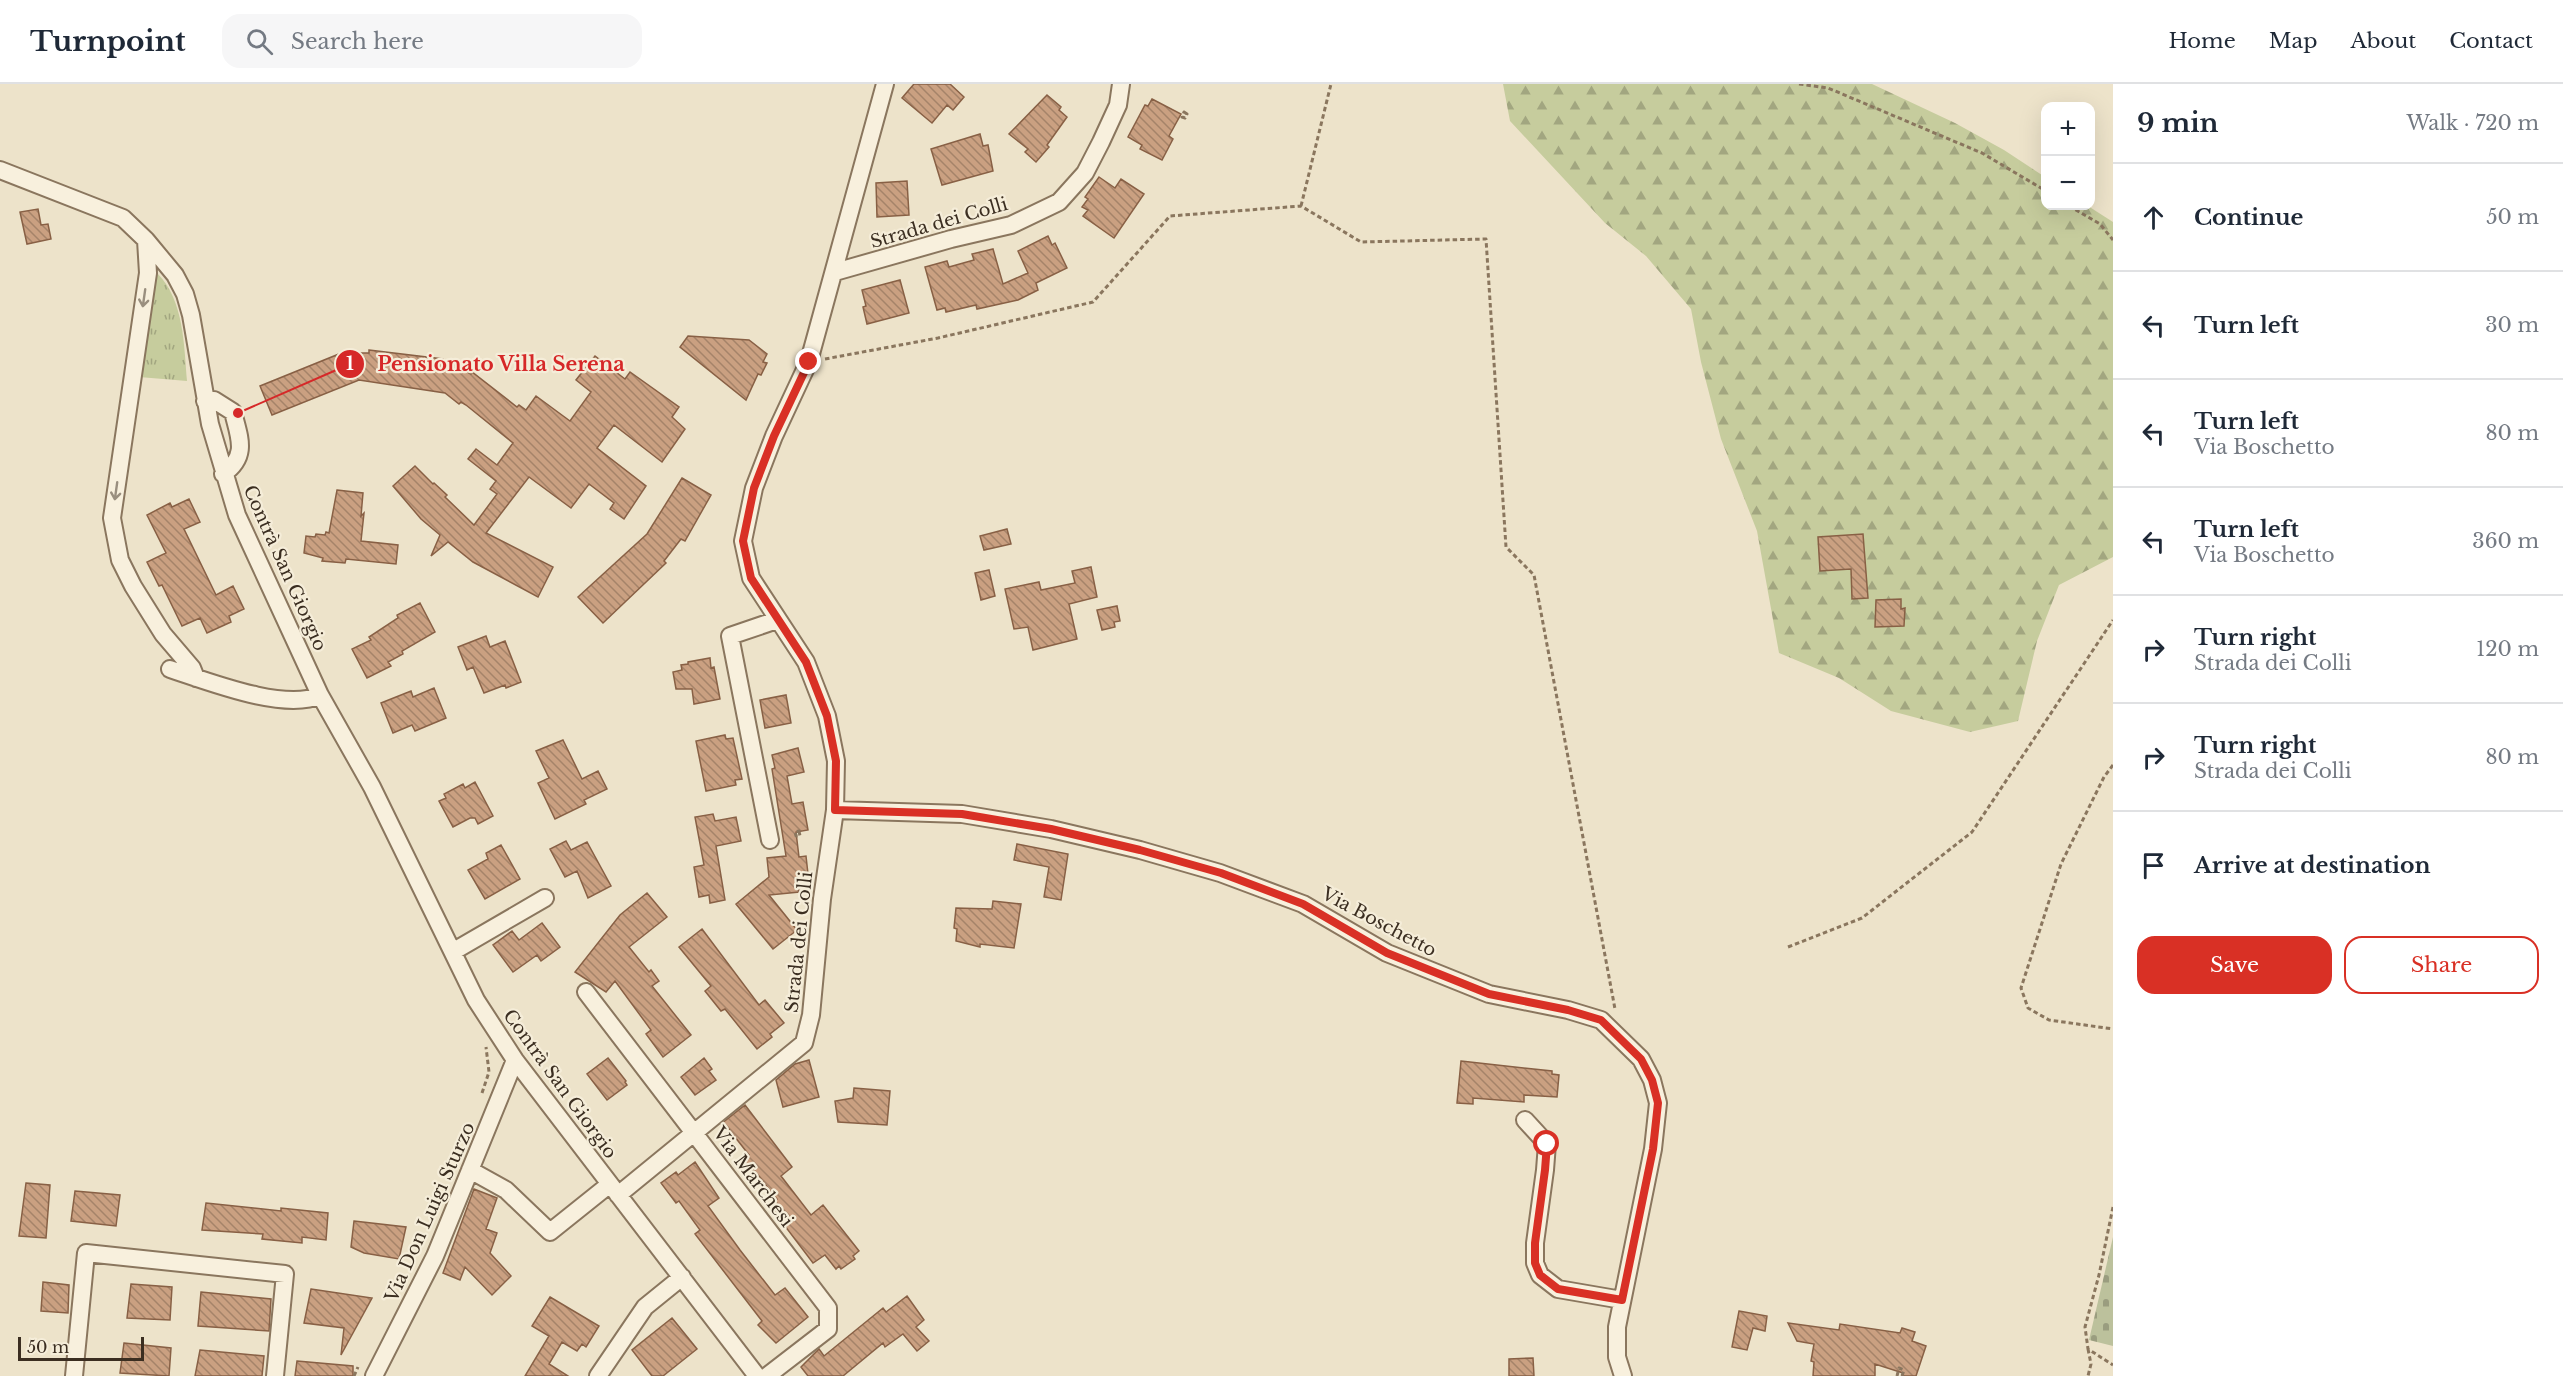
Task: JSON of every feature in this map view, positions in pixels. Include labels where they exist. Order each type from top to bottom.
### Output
[{"type":"street","name":"Strada dei Colli","points":[[470,1170],[506,1190],[550,1233],[695,1132],[804,1043],[812,1015],[822,899],[835,810],[836,761],[827,716],[806,662],[751,578],[743,541],[754,488],[774,436],[809,362],[885,84]]},
{"type":"street","name":"Strada dei Colli","points":[[835,272],[951,239],[1011,225],[1059,202],[1085,173],[1118,105],[1120,84]]},
{"type":"street","name":"Contrà San Giorgio","points":[[0,171],[102,208],[123,218],[146,240],[175,275],[185,294],[191,315],[205,401],[237,515],[320,695],[372,787],[476,1000],[515,1060],[757,1376]]},
{"type":"street","points":[[146,240],[148,273],[112,518],[120,560],[133,586],[163,634],[192,668],[196,678]]},
{"type":"street","points":[[205,401],[214,400],[233,412],[242,447],[233,467],[224,474]]},
{"type":"street","points":[[770,840],[730,636],[777,620]]},
{"type":"street","points":[[170,669],[282,702],[311,700],[320,695]]},
{"type":"street","name":"Via Boschetto","points":[[835,810],[973,816],[1051,829],[1221,873],[1303,904],[1387,953],[1434,973],[1489,994],[1568,1010],[1601,1020],[1641,1059],[1652,1080],[1658,1103],[1653,1149],[1617,1328],[1617,1357],[1623,1376]]},
{"type":"street","points":[[454,951],[545,898]]},
{"type":"street","name":"Via Marchesi","points":[[586,992],[828,1308],[828,1329],[766,1376]]},
{"type":"street","name":"Via Don Luigi Sturzo","points":[[374,1376],[435,1256],[515,1060]]},
{"type":"street","points":[[1525,1120],[1547,1144],[1535,1243],[1535,1263],[1540,1275],[1558,1289],[1622,1300]]},
{"type":"street","points":[[74,1376],[87,1253],[285,1274],[275,1376]]},
{"type":"street","points":[[598,1376],[645,1308],[682,1277]]},
{"type":"path","points":[[1301,206],[1331,84]]},
{"type":"path","points":[[1799,84],[1828,88],[1982,153],[2041,188]]},
{"type":"path","points":[[809,362],[938,338],[1093,302],[1170,216],[1301,206],[1361,242],[1486,239],[1506,547],[1534,575],[1620,1038]]},
{"type":"path","points":[[2076,210],[2100,224],[2113,240]]},
{"type":"path","points":[[1788,947],[1862,918],[1972,832],[2113,620]]},
{"type":"path","points":[[2113,765],[2104,777],[2061,864],[2022,988],[2028,1008],[2049,1020],[2113,1029]]},
{"type":"path","points":[[482,1094],[489,1072],[485,1041],[498,1034]]},
{"type":"path","points":[[2088,1376],[2091,1364],[2085,1327],[2099,1275],[2113,1207]]},
{"type":"path","points":[[2088,1349],[2113,1365]]},
{"type":"path","points":[[354,1376],[359,1366]]},
{"type":"green space","points":[[1503,84],[1872,84],[1955,123],[2004,150],[2041,174],[2041,210],[2094,210],[2113,222],[2113,557],[2059,585],[2037,641],[2018,721],[1970,732],[1891,711],[1839,678],[1779,653],[1757,531],[1721,439],[1701,362],[1691,309],[1646,256],[1605,223],[1510,121]]},
{"type":"green space","points":[[158,274],[167,285],[178,310],[187,381],[139,377],[154,277]]},
{"type":"green space","points":[[2113,1237],[2113,1346],[2089,1340]]},
{"type":"building","points":[[914,84],[950,84],[964,97],[953,110],[947,105],[932,123],[902,98]]},
{"type":"building","points":[[1047,95],[1061,107],[1059,110],[1067,117],[1047,145],[1049,147],[1036,162],[1025,152],[1028,149],[1009,134]]},
{"type":"building","points":[[1152,99],[1181,114],[1169,136],[1173,139],[1162,160],[1140,149],[1142,145],[1128,137],[1145,105],[1148,106]]},
{"type":"building","points":[[980,134],[983,146],[988,145],[993,171],[942,185],[931,149]]},
{"type":"building","points":[[1099,177],[1115,188],[1121,179],[1144,194],[1114,238],[1083,216],[1088,210],[1082,207],[1088,199],[1085,197]]},
{"type":"building","points":[[907,181],[909,215],[877,217],[876,183]]},
{"type":"building","points":[[38,209],[41,225],[48,224],[51,239],[27,244],[20,212]]},
{"type":"building","points":[[1048,236],[1052,245],[1055,243],[1067,268],[1036,283],[1038,290],[1018,300],[977,309],[976,305],[946,312],[945,308],[937,310],[925,267],[947,261],[949,267],[974,260],[972,254],[993,249],[1003,284],[1028,273],[1018,251]]},
{"type":"building","points":[[900,280],[909,313],[867,324],[862,290]]},
{"type":"building","points":[[688,336],[749,340],[767,354],[763,362],[767,363],[761,375],[758,374],[746,400],[680,347]]},
{"type":"building","points":[[369,350],[443,359],[443,363],[455,365],[471,374],[472,372],[517,407],[519,405],[526,410],[536,396],[570,421],[591,392],[576,380],[595,356],[625,379],[630,372],[679,407],[672,417],[685,429],[662,462],[614,425],[597,448],[646,486],[624,519],[610,509],[614,503],[589,484],[571,508],[529,477],[486,533],[553,567],[538,597],[473,562],[448,542],[431,556],[440,535],[421,519],[393,486],[415,466],[447,495],[445,497],[474,525],[497,494],[490,489],[496,481],[468,459],[476,449],[497,465],[513,443],[466,405],[461,402],[459,404],[445,393],[359,380],[272,415],[260,386],[339,354],[341,356],[369,353]]},
{"type":"building","points":[[682,478],[711,495],[685,541],[681,539],[664,561],[666,563],[603,623],[578,597],[647,534]]},
{"type":"building","points":[[337,490],[363,493],[361,516],[364,513],[361,541],[398,545],[396,564],[346,559],[345,563],[322,561],[323,558],[304,553],[306,536],[315,537],[316,534],[329,533]]},
{"type":"building","points":[[189,499],[200,522],[184,529],[216,595],[233,586],[244,609],[229,616],[231,622],[207,633],[200,618],[182,626],[162,585],[159,586],[147,562],[166,553],[147,515],[170,503],[172,507]]},
{"type":"building","points":[[1007,529],[1011,544],[984,550],[980,536]]},
{"type":"building","points":[[1863,534],[1868,598],[1852,599],[1851,569],[1820,571],[1818,537]]},
{"type":"building","points":[[1091,567],[1097,597],[1069,604],[1077,639],[1033,650],[1028,627],[1014,629],[1005,589],[1039,582],[1041,590],[1075,583],[1072,571]]},
{"type":"building","points":[[989,570],[995,596],[981,600],[975,573]]},
{"type":"building","points":[[1901,599],[1901,609],[1905,608],[1904,626],[1875,627],[1876,600]]},
{"type":"building","points":[[420,603],[435,632],[402,651],[403,654],[388,662],[391,666],[367,678],[352,649],[371,640],[369,637],[398,618],[397,615]]},
{"type":"building","points":[[1117,606],[1120,621],[1114,622],[1115,627],[1102,630],[1097,610]]},
{"type":"building","points":[[486,636],[490,647],[505,641],[521,682],[484,693],[473,667],[467,670],[458,647]]},
{"type":"building","points":[[710,658],[720,699],[694,704],[692,689],[676,689],[673,672],[682,670],[681,665],[688,664],[688,662]]},
{"type":"building","points":[[434,688],[446,718],[415,731],[412,725],[393,733],[381,703],[411,691],[413,697]]},
{"type":"building","points":[[786,695],[791,723],[765,728],[760,700]]},
{"type":"building","points":[[725,735],[726,739],[733,738],[742,779],[735,780],[736,785],[706,791],[696,741]]},
{"type":"building","points":[[563,740],[582,779],[598,771],[607,789],[584,800],[586,804],[555,819],[538,783],[549,778],[536,751]]},
{"type":"building","points":[[798,748],[804,772],[787,776],[792,804],[803,802],[808,830],[796,832],[799,857],[806,856],[808,874],[802,874],[803,885],[798,886],[799,892],[769,895],[797,930],[773,949],[736,904],[769,877],[767,858],[786,856],[772,769],[775,768],[772,755]]},
{"type":"building","points":[[475,782],[493,816],[478,824],[475,818],[470,818],[453,827],[439,801],[446,798],[444,794],[463,784],[465,788]]},
{"type":"building","points":[[713,814],[715,821],[736,817],[741,841],[716,846],[725,900],[710,903],[709,895],[699,897],[694,867],[704,865],[695,817]]},
{"type":"building","points":[[566,841],[571,850],[587,842],[611,886],[588,898],[577,871],[565,877],[550,849]]},
{"type":"building","points":[[1017,844],[1068,854],[1061,900],[1044,897],[1049,867],[1014,860]]},
{"type":"building","points":[[501,845],[520,879],[485,899],[468,870],[488,859],[486,853]]},
{"type":"building","points":[[647,893],[667,917],[629,947],[659,981],[652,986],[691,1035],[663,1057],[646,1034],[651,1030],[615,981],[606,992],[575,972],[620,915]]},
{"type":"building","points":[[993,901],[1021,904],[1014,948],[980,944],[980,947],[956,941],[957,929],[954,928],[956,908],[992,909]]},
{"type":"building","points":[[542,923],[560,947],[541,961],[537,955],[513,972],[493,945],[512,931],[519,940]]},
{"type":"building","points":[[702,929],[759,1005],[765,1000],[784,1023],[757,1049],[725,1009],[721,1011],[705,991],[711,986],[679,947]]},
{"type":"building","points":[[608,1058],[627,1085],[607,1100],[587,1074]]},
{"type":"building","points":[[704,1058],[712,1069],[709,1071],[716,1080],[695,1095],[681,1077]]},
{"type":"building","points":[[809,1060],[819,1097],[783,1107],[776,1080],[795,1064]]},
{"type":"building","points":[[1461,1061],[1552,1071],[1552,1074],[1559,1075],[1557,1097],[1524,1095],[1524,1102],[1473,1098],[1473,1104],[1457,1103]]},
{"type":"building","points":[[854,1088],[890,1091],[887,1125],[838,1122],[835,1101],[853,1098]]},
{"type":"building","points":[[745,1105],[792,1167],[781,1176],[811,1215],[823,1205],[859,1251],[853,1256],[855,1259],[841,1269],[839,1266],[836,1269],[825,1255],[813,1263],[769,1205],[777,1199],[754,1170],[751,1172],[742,1161],[749,1155],[728,1128],[726,1130],[721,1124]]},
{"type":"building","points":[[695,1162],[719,1198],[708,1206],[740,1250],[775,1295],[785,1288],[808,1317],[776,1343],[758,1325],[762,1321],[695,1234],[700,1230],[679,1201],[676,1203],[661,1183],[676,1172],[678,1175]]},
{"type":"building","points":[[26,1183],[50,1185],[46,1238],[19,1236]]},
{"type":"building","points":[[474,1189],[497,1198],[486,1229],[497,1233],[490,1253],[511,1276],[492,1295],[465,1267],[460,1280],[443,1273]]},
{"type":"building","points":[[75,1191],[120,1195],[116,1226],[71,1221]]},
{"type":"building","points":[[206,1203],[281,1211],[281,1208],[328,1213],[326,1240],[302,1237],[302,1243],[262,1239],[263,1234],[202,1230]]},
{"type":"building","points":[[354,1221],[406,1227],[399,1259],[364,1253],[351,1247]]},
{"type":"building","points":[[43,1282],[69,1285],[68,1313],[41,1311]]},
{"type":"building","points":[[131,1284],[172,1287],[170,1320],[127,1318]]},
{"type":"building","points":[[311,1289],[372,1298],[341,1355],[344,1328],[304,1323]]},
{"type":"building","points":[[201,1292],[271,1299],[269,1331],[198,1326]]},
{"type":"building","points":[[907,1296],[924,1320],[916,1327],[929,1341],[917,1351],[903,1334],[885,1347],[883,1343],[843,1376],[808,1376],[801,1367],[819,1349],[824,1356],[883,1308],[886,1312]]},
{"type":"building","points":[[550,1297],[599,1326],[586,1347],[582,1344],[577,1351],[562,1342],[549,1364],[568,1376],[525,1376],[549,1336],[532,1326]]},
{"type":"building","points":[[1739,1311],[1767,1316],[1765,1331],[1753,1328],[1747,1350],[1732,1347]]},
{"type":"building","points":[[672,1318],[697,1349],[663,1376],[652,1376],[632,1350]]},
{"type":"building","points":[[1788,1323],[1839,1330],[1840,1324],[1900,1333],[1902,1328],[1915,1332],[1912,1341],[1926,1346],[1916,1376],[1902,1376],[1903,1373],[1875,1364],[1875,1376],[1813,1376],[1814,1362],[1811,1361],[1814,1344],[1797,1341]]},
{"type":"building","points":[[124,1343],[171,1348],[169,1376],[120,1373]]},
{"type":"building","points":[[200,1350],[264,1356],[262,1376],[195,1376]]},
{"type":"building","points":[[1533,1358],[1534,1376],[1509,1376],[1509,1359]]},
{"type":"building","points":[[297,1361],[353,1366],[353,1376],[295,1376]]},
{"type":"place","name":"Pensionato Villa Serena","points":[[238,413]]},
{"type":"route","points":[[809,362],[774,436],[754,488],[743,541],[751,578],[806,662],[827,716],[836,761],[835,810],[962,814],[1051,829],[1140,850],[1221,873],[1303,904],[1387,953],[1489,994],[1568,1010],[1601,1020],[1641,1059],[1652,1080],[1658,1103],[1653,1149],[1622,1300],[1558,1289],[1540,1275],[1535,1263],[1535,1243],[1547,1144]]}]
